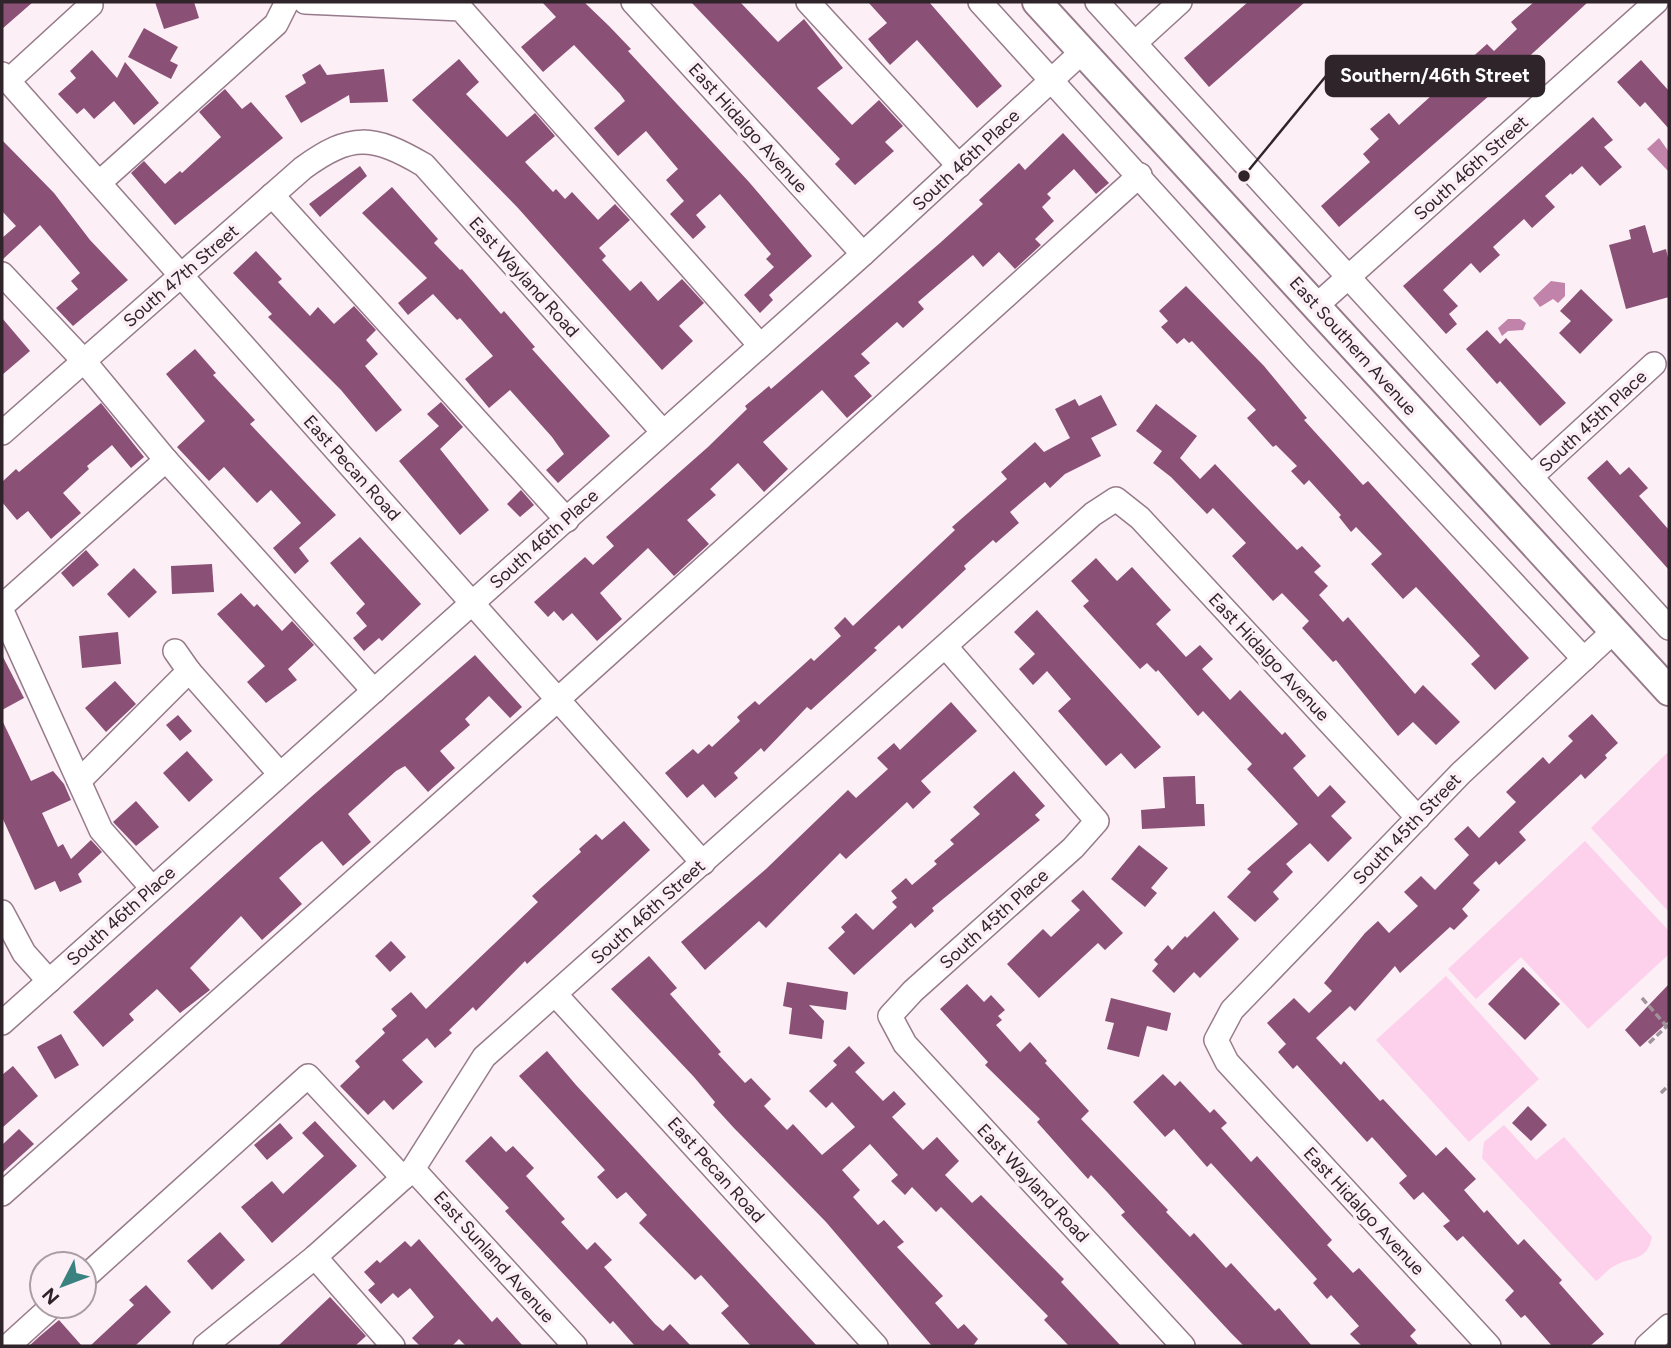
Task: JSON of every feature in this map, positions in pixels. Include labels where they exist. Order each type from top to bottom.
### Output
[{"type":"main road","name":"East Southern Avenue","points":[[1037,2],[1669,691]]},
{"type":"street","points":[[99,183],[276,24],[287,2]]},
{"type":"street","points":[[306,2],[461,9],[760,344]]},
{"type":"street","name":"East Hidalgo Avenue","points":[[633,2],[863,254]]},
{"type":"street","points":[[808,2],[959,166]]},
{"type":"street","points":[[980,2],[1140,175],[1303,358],[1584,659]]},
{"type":"street","points":[[1097,2],[1669,628]]},
{"type":"street","points":[[1135,43],[1181,2]]},
{"type":"street","points":[[5,78],[91,5]]},
{"type":"street","name":"South 46th Street","points":[[1316,306],[1660,8]]},
{"type":"street","name":"South 46th Place","points":[[2,1023],[863,254],[1083,51]]},
{"type":"street","name":"East Pecan Road","points":[[5,78],[703,863]]},
{"type":"street","name":"South 47th Street","points":[[2,433],[272,195],[326,151],[346,143],[371,140]]},
{"type":"street","name":"East Wayland Road","points":[[371,140],[398,150],[424,165],[663,432]]},
{"type":"street","points":[[2,1194],[558,700],[1140,175]]},
{"type":"street","points":[[272,195],[567,520]]},
{"type":"street","points":[[2,274],[84,361],[166,460],[374,691]]},
{"type":"street","name":"South 45th Place","points":[[1531,477],[1654,364]]},
{"type":"street","points":[[152,888],[102,830],[2,608],[166,460]]},
{"type":"street","name":"East Hidalgo Avenue","points":[[1116,499],[1140,518],[1419,818]]},
{"type":"street","name":"South 46th Street","points":[[205,1346],[315,1257],[408,1173],[484,1057],[947,647],[1093,514],[1116,499]]},
{"type":"street","name":"South 45th Street","points":[[1216,1040],[1232,1010],[1461,773],[1614,631]]},
{"type":"street","name":"South 45th Place","points":[[890,1016],[913,990],[1073,848],[1097,821],[947,647]]},
{"type":"street","points":[[175,650],[189,671],[280,774]]},
{"type":"street","points":[[79,782],[189,671]]},
{"type":"street","points":[[2,912],[24,953],[49,981]]},
{"type":"street","name":"East Pecan Road","points":[[555,994],[876,1346]]},
{"type":"street","name":"East Wayland Road","points":[[890,1016],[905,1044],[1183,1346]]},
{"type":"street","name":"East Hidalgo Avenue","points":[[1216,1040],[1227,1062],[1489,1346]]},
{"type":"street","name":"East Sunland Avenue","points":[[98,1265],[308,1076],[408,1173],[575,1346]]},
{"type":"street","points":[[315,1257],[393,1346]]},
{"type":"street","points":[[8,1346],[37,1320]]},
{"type":"street","points":[[1647,1346],[1669,1326]]},
{"type":"path","points":[[1642,998],[1668,1028],[1649,1043]]},
{"type":"path","points":[[1661,1093],[1669,1085]]},
{"type":"shaded area","points":[[1659,138],[1669,152],[1669,172],[1647,149]]},
{"type":"shaded area","points":[[1551,281],[1565,283],[1565,296],[1558,303],[1553,299],[1540,307],[1533,298]]},
{"type":"shaded area","points":[[1508,319],[1520,319],[1526,323],[1523,330],[1508,331],[1502,336],[1498,328]]},
{"type":"shaded area","points":[[1669,751],[1669,912],[1591,828]]},
{"type":"shaded area","points":[[1585,841],[1669,931],[1669,954],[1588,1029],[1521,957],[1476,999],[1448,969]]},
{"type":"shaded area","points":[[1446,976],[1539,1079],[1469,1142],[1376,1040]]},
{"type":"shaded area","points":[[1504,1125],[1536,1160],[1564,1137],[1652,1237],[1646,1251],[1612,1267],[1596,1281],[1482,1158],[1484,1142]]},
{"type":"building","points":[[2,2],[33,2],[2,29]]},
{"type":"building","points":[[155,2],[194,2],[199,18],[164,29]]},
{"type":"building","points":[[542,2],[584,2],[631,49],[628,51],[749,182],[812,256],[769,295],[773,300],[760,313],[744,295],[774,267],[766,259],[771,254],[720,194],[696,215],[706,227],[693,239],[670,214],[684,201],[666,180],[678,169],[646,131],[618,156],[594,128],[625,101],[620,94],[574,45],[543,72],[521,47],[556,17]]},
{"type":"building","points":[[691,2],[740,2],[778,42],[804,19],[843,68],[817,88],[852,125],[879,100],[903,126],[885,142],[894,151],[855,185],[835,164],[840,159]]},
{"type":"building","points":[[868,2],[929,2],[1002,86],[977,108],[917,40],[890,65],[868,39],[887,23]]},
{"type":"building","points":[[1248,2],[1305,2],[1209,87],[1184,58]]},
{"type":"building","points":[[1534,2],[1588,2],[1520,65],[1522,67],[1339,227],[1321,206],[1370,162],[1363,154],[1379,139],[1370,129],[1389,113],[1399,125],[1442,86],[1450,95],[1476,71],[1468,61],[1487,44],[1494,51],[1517,29],[1511,22]]},
{"type":"building","points":[[144,28],[178,47],[170,61],[178,65],[171,79],[128,57]]},
{"type":"building","points":[[92,50],[117,78],[125,62],[159,103],[134,125],[114,101],[94,119],[84,108],[77,114],[58,94],[76,78],[70,71]]},
{"type":"building","points":[[459,59],[479,82],[466,94],[507,137],[535,113],[555,136],[525,162],[553,192],[556,189],[565,199],[572,192],[598,220],[615,204],[630,220],[599,248],[606,256],[602,260],[630,291],[641,281],[658,301],[682,279],[704,303],[679,326],[693,341],[662,370],[518,208],[412,100]]},
{"type":"building","points":[[1641,60],[1669,91],[1669,129],[1645,102],[1640,107],[1617,82]]},
{"type":"building","points":[[320,64],[327,75],[384,69],[388,102],[350,103],[349,95],[301,123],[285,96],[306,83],[302,75]]},
{"type":"building","points":[[225,89],[242,109],[251,102],[283,138],[175,225],[131,173],[144,161],[165,184],[180,171],[182,173],[221,137],[199,112]]},
{"type":"building","points":[[1593,117],[1613,140],[1604,147],[1622,167],[1600,186],[1582,166],[1545,196],[1555,207],[1532,228],[1524,219],[1493,247],[1500,255],[1480,273],[1471,263],[1443,290],[1458,306],[1449,314],[1457,324],[1446,334],[1403,286]]},
{"type":"building","points":[[1063,133],[1109,183],[1096,194],[1074,169],[1047,194],[1051,198],[1042,207],[1054,221],[1035,239],[1041,245],[1015,269],[999,252],[983,267],[973,255],[918,302],[924,309],[903,328],[897,322],[861,354],[870,363],[854,376],[872,396],[847,418],[822,390],[763,442],[788,469],[764,492],[738,463],[710,489],[716,495],[687,520],[709,544],[674,576],[648,548],[600,593],[622,619],[597,641],[572,613],[563,621],[554,611],[548,617],[534,602],[585,557],[593,565],[614,546],[606,537],[708,447],[747,409],[745,406],[769,386],[771,389],[940,243],[983,204],[979,200],[1019,163],[1025,170]]},
{"type":"building","points":[[2,140],[54,193],[90,240],[128,280],[73,326],[56,308],[78,289],[71,281],[80,273],[40,225],[2,260],[2,238],[16,226],[2,211]]},
{"type":"building","points":[[360,166],[367,176],[320,217],[309,204]]},
{"type":"building","points":[[392,187],[438,239],[434,243],[462,269],[501,314],[504,311],[535,347],[532,349],[610,436],[558,483],[546,470],[564,454],[510,390],[489,408],[465,379],[493,356],[460,318],[457,320],[433,294],[408,315],[398,303],[427,278],[362,213]]},
{"type":"building","points":[[1645,225],[1653,253],[1666,249],[1669,262],[1669,297],[1626,309],[1609,245],[1631,239],[1629,230]]},
{"type":"building","points":[[256,251],[282,279],[278,282],[310,316],[318,307],[334,324],[354,306],[376,330],[366,340],[378,354],[365,366],[402,410],[376,432],[341,390],[268,317],[272,314],[233,273]]},
{"type":"building","points":[[1186,286],[1264,366],[1307,418],[1304,420],[1363,485],[1368,481],[1529,658],[1495,690],[1471,664],[1480,656],[1472,647],[1416,587],[1403,599],[1371,564],[1382,554],[1356,527],[1351,532],[1339,517],[1341,515],[1309,480],[1304,485],[1291,471],[1297,466],[1276,445],[1273,447],[1247,418],[1256,410],[1192,341],[1189,343],[1184,338],[1177,344],[1161,327],[1168,321],[1159,311]]},
{"type":"building","points":[[1581,289],[1613,320],[1580,354],[1559,333],[1571,321],[1560,311]]},
{"type":"building","points":[[2,318],[30,351],[2,375]]},
{"type":"building","points":[[1487,330],[1500,344],[1506,338],[1566,403],[1540,426],[1500,381],[1497,384],[1466,349]]},
{"type":"building","points":[[195,349],[216,373],[213,375],[255,420],[250,424],[336,515],[299,548],[309,561],[295,574],[273,548],[301,523],[271,490],[257,503],[224,467],[209,481],[177,447],[205,421],[166,374]]},
{"type":"building","points":[[1101,395],[1117,425],[1091,438],[1101,456],[1065,474],[1050,488],[1045,482],[1010,512],[1019,523],[996,543],[993,540],[964,566],[966,569],[902,629],[899,625],[874,648],[877,650],[811,710],[807,707],[764,752],[761,748],[734,773],[738,778],[715,798],[703,784],[687,798],[665,773],[693,749],[698,754],[709,744],[712,747],[740,721],[737,717],[755,701],[759,705],[811,658],[814,661],[841,636],[834,628],[845,617],[853,626],[955,530],[952,527],[1007,479],[1001,472],[1035,442],[1044,452],[1070,438],[1055,409],[1075,399],[1079,406]]},
{"type":"building","points":[[441,402],[463,427],[440,449],[489,510],[460,535],[399,461],[439,426],[427,414]]},
{"type":"building","points":[[101,403],[144,457],[131,468],[112,445],[87,466],[89,469],[63,493],[81,513],[51,539],[28,511],[17,520],[2,502],[2,482],[16,469],[19,472]]},
{"type":"building","points":[[1156,404],[1197,436],[1180,458],[1200,479],[1215,464],[1297,550],[1302,546],[1321,566],[1314,572],[1328,586],[1319,595],[1343,622],[1348,617],[1415,694],[1423,685],[1460,722],[1436,745],[1413,722],[1398,736],[1336,660],[1333,662],[1302,628],[1309,621],[1282,593],[1273,601],[1232,556],[1246,543],[1213,508],[1207,514],[1171,477],[1153,463],[1162,451],[1136,431]]},
{"type":"building","points":[[1607,460],[1620,475],[1629,467],[1648,488],[1639,496],[1669,530],[1669,570],[1587,478]]},
{"type":"building","points":[[521,490],[534,505],[520,517],[507,504]]},
{"type":"building","points":[[360,537],[421,604],[382,641],[379,638],[364,651],[353,638],[367,626],[356,613],[365,604],[330,563]]},
{"type":"building","points":[[86,550],[99,565],[73,587],[61,573]]},
{"type":"building","points":[[1096,558],[1117,581],[1132,567],[1171,610],[1156,624],[1186,657],[1200,645],[1213,659],[1202,669],[1230,700],[1240,690],[1282,735],[1285,732],[1306,756],[1293,768],[1318,797],[1330,785],[1346,802],[1331,816],[1352,838],[1328,862],[1310,843],[1286,864],[1293,872],[1273,892],[1279,899],[1255,922],[1227,897],[1251,872],[1247,869],[1298,824],[1247,769],[1252,764],[1203,711],[1198,716],[1158,670],[1156,672],[1147,663],[1140,669],[1083,606],[1089,601],[1071,581]]},
{"type":"building","points":[[212,564],[214,592],[172,594],[171,566]]},
{"type":"building","points":[[134,568],[157,592],[129,618],[107,594]]},
{"type":"building","points":[[241,593],[254,607],[257,604],[282,631],[292,621],[314,645],[288,669],[297,680],[266,703],[247,682],[265,666],[217,614]]},
{"type":"building","points":[[1037,610],[1161,747],[1135,769],[1121,753],[1106,766],[1058,711],[1071,699],[1047,671],[1033,685],[1019,669],[1035,654],[1014,632]]},
{"type":"building","points":[[118,632],[121,664],[82,668],[79,636]]},
{"type":"building","points":[[2,655],[24,698],[2,710]]},
{"type":"building","points":[[475,655],[522,707],[510,718],[489,696],[465,719],[470,725],[440,751],[455,768],[428,792],[405,766],[396,771],[348,814],[371,842],[343,866],[322,841],[314,847],[279,878],[302,904],[262,940],[241,916],[190,968],[210,990],[180,1013],[157,989],[129,1014],[134,1020],[103,1047],[73,1012],[311,797]]},
{"type":"building","points":[[115,681],[136,704],[106,732],[85,708]]},
{"type":"building","points":[[951,702],[977,731],[921,781],[931,792],[913,809],[907,802],[846,859],[840,853],[766,928],[759,921],[705,970],[681,942],[766,869],[848,790],[856,798],[888,769],[877,758],[894,743],[900,750]]},
{"type":"building","points":[[1592,714],[1618,743],[1605,755],[1607,758],[1585,779],[1581,774],[1519,832],[1526,840],[1499,865],[1496,861],[1473,883],[1480,890],[1462,909],[1468,916],[1454,930],[1450,927],[1400,973],[1395,966],[1355,1011],[1350,1006],[1316,1038],[1341,1065],[1344,1061],[1380,1101],[1383,1099],[1436,1156],[1446,1147],[1476,1179],[1464,1190],[1484,1213],[1487,1210],[1518,1245],[1524,1239],[1562,1280],[1559,1283],[1604,1334],[1590,1346],[1552,1346],[1525,1315],[1521,1318],[1505,1300],[1514,1291],[1463,1236],[1457,1241],[1443,1226],[1450,1221],[1423,1192],[1414,1200],[1399,1183],[1407,1176],[1372,1137],[1367,1142],[1297,1065],[1293,1069],[1278,1052],[1286,1044],[1267,1023],[1294,998],[1309,1013],[1332,991],[1324,983],[1365,933],[1378,921],[1389,933],[1418,906],[1404,892],[1421,876],[1435,890],[1469,855],[1454,839],[1468,826],[1479,838],[1516,802],[1506,792],[1543,757],[1549,764],[1573,741],[1568,736]]},
{"type":"building","points":[[178,715],[192,731],[180,741],[166,725]]},
{"type":"building","points":[[2,720],[31,781],[53,771],[64,784],[71,800],[42,813],[58,847],[63,844],[71,859],[91,840],[102,852],[78,874],[82,882],[60,892],[55,881],[35,890],[2,817]]},
{"type":"building","points":[[187,751],[213,780],[189,802],[163,773]]},
{"type":"building","points":[[1014,771],[1045,806],[1035,815],[1040,820],[932,908],[934,911],[915,928],[911,923],[854,975],[828,948],[845,932],[841,927],[856,913],[873,930],[897,907],[892,902],[897,898],[891,891],[906,878],[912,885],[937,864],[934,861],[954,844],[950,840],[980,814],[973,807]]},
{"type":"building","points":[[1195,776],[1196,804],[1204,804],[1205,826],[1142,829],[1141,810],[1165,808],[1163,777]]},
{"type":"building","points":[[136,801],[159,827],[136,846],[113,822]]},
{"type":"building","points":[[624,821],[650,850],[527,964],[525,961],[476,1011],[473,1007],[449,1030],[452,1033],[435,1048],[427,1038],[402,1060],[423,1082],[393,1110],[384,1100],[368,1115],[340,1086],[360,1067],[355,1061],[385,1033],[382,1029],[397,1016],[391,1009],[411,992],[426,1009],[538,902],[532,896],[581,852],[579,849],[596,834],[602,840]]},
{"type":"building","points":[[1139,845],[1168,868],[1151,888],[1157,893],[1145,907],[1111,879]]},
{"type":"building","points":[[1083,890],[1123,933],[1105,950],[1098,943],[1039,998],[1007,964],[1043,929],[1051,937],[1080,910],[1071,901]]},
{"type":"building","points":[[1214,911],[1239,939],[1200,978],[1194,972],[1174,993],[1152,971],[1158,964],[1154,960],[1168,945],[1172,950],[1185,936],[1187,938]]},
{"type":"building","points":[[391,941],[406,957],[390,972],[375,956]]},
{"type":"building","points":[[649,956],[677,988],[670,994],[721,1052],[718,1054],[745,1083],[751,1078],[771,1099],[764,1106],[787,1130],[793,1124],[822,1155],[855,1127],[832,1102],[826,1108],[809,1091],[837,1065],[833,1061],[849,1046],[865,1063],[855,1072],[883,1101],[894,1091],[906,1104],[892,1117],[923,1150],[937,1137],[959,1161],[945,1175],[972,1203],[981,1195],[1064,1279],[1061,1282],[1121,1346],[1069,1346],[1044,1320],[1048,1316],[941,1207],[936,1212],[912,1187],[905,1195],[891,1181],[898,1175],[870,1144],[842,1170],[860,1190],[853,1197],[878,1225],[884,1220],[904,1242],[897,1247],[943,1296],[935,1303],[958,1329],[964,1324],[978,1339],[973,1346],[932,1346],[826,1222],[733,1127],[713,1105],[715,1102],[694,1077],[611,989]]},
{"type":"building","points":[[1523,967],[1560,1004],[1525,1040],[1488,1004]]},
{"type":"building","points":[[787,982],[848,992],[846,1010],[809,1005],[824,1021],[822,1039],[789,1034],[792,1008],[783,1006]]},
{"type":"building","points":[[967,984],[984,1002],[991,995],[1005,1010],[998,1016],[1002,1020],[996,1025],[1020,1052],[1030,1042],[1047,1061],[1045,1063],[1089,1111],[1081,1119],[1168,1210],[1166,1212],[1190,1237],[1194,1233],[1226,1268],[1231,1263],[1275,1311],[1279,1308],[1312,1346],[1244,1346],[1231,1333],[1121,1215],[1125,1212],[1108,1193],[1091,1175],[1088,1179],[1037,1122],[1040,1119],[985,1065],[988,1062],[940,1009]]},
{"type":"building","points":[[1669,984],[1669,1021],[1640,1047],[1625,1030]]},
{"type":"building","points":[[1111,998],[1171,1013],[1167,1031],[1147,1026],[1139,1057],[1107,1049],[1114,1023],[1105,1021]]},
{"type":"building","points":[[61,1034],[79,1065],[55,1079],[37,1047]]},
{"type":"building","points":[[547,1051],[817,1346],[751,1346],[721,1313],[729,1306],[701,1275],[695,1280],[639,1223],[647,1215],[626,1192],[617,1199],[597,1177],[605,1170],[519,1076]]},
{"type":"building","points":[[13,1066],[38,1096],[2,1128],[2,1075]]},
{"type":"building","points":[[1163,1074],[1175,1086],[1180,1081],[1210,1113],[1214,1109],[1227,1123],[1221,1128],[1251,1162],[1257,1156],[1332,1240],[1327,1245],[1353,1273],[1359,1268],[1416,1330],[1410,1336],[1419,1346],[1362,1346],[1350,1334],[1359,1326],[1331,1295],[1327,1299],[1313,1283],[1317,1279],[1211,1163],[1207,1167],[1174,1129],[1165,1137],[1133,1102]]},
{"type":"building","points":[[1528,1106],[1547,1125],[1531,1141],[1512,1123]]},
{"type":"building","points":[[315,1121],[357,1166],[272,1243],[241,1207],[272,1181],[283,1194],[324,1156],[302,1133]]},
{"type":"building","points":[[280,1123],[293,1138],[267,1160],[254,1145]]},
{"type":"building","points":[[19,1129],[34,1144],[2,1173],[2,1145]]},
{"type":"building","points":[[491,1136],[506,1152],[513,1146],[534,1168],[526,1176],[565,1219],[561,1222],[587,1250],[595,1242],[612,1260],[604,1267],[655,1324],[663,1331],[670,1324],[691,1346],[635,1346],[613,1321],[610,1324],[505,1211],[509,1208],[465,1161]]},
{"type":"building","points":[[220,1232],[245,1260],[212,1290],[187,1261]]},
{"type":"building","points":[[419,1239],[492,1322],[497,1317],[523,1346],[466,1346],[459,1339],[452,1346],[420,1346],[412,1338],[434,1317],[410,1288],[398,1298],[393,1293],[381,1304],[368,1290],[375,1284],[364,1272],[377,1260],[380,1263],[405,1241],[411,1247]]},
{"type":"building","points":[[146,1285],[171,1312],[135,1346],[90,1346],[134,1305],[129,1300]]},
{"type":"building","points":[[330,1297],[366,1336],[355,1346],[278,1346]]},
{"type":"building","points":[[59,1320],[82,1346],[29,1346]]},
{"type":"place","name":"Southern/46th Street","points":[[1244,176]]}]
